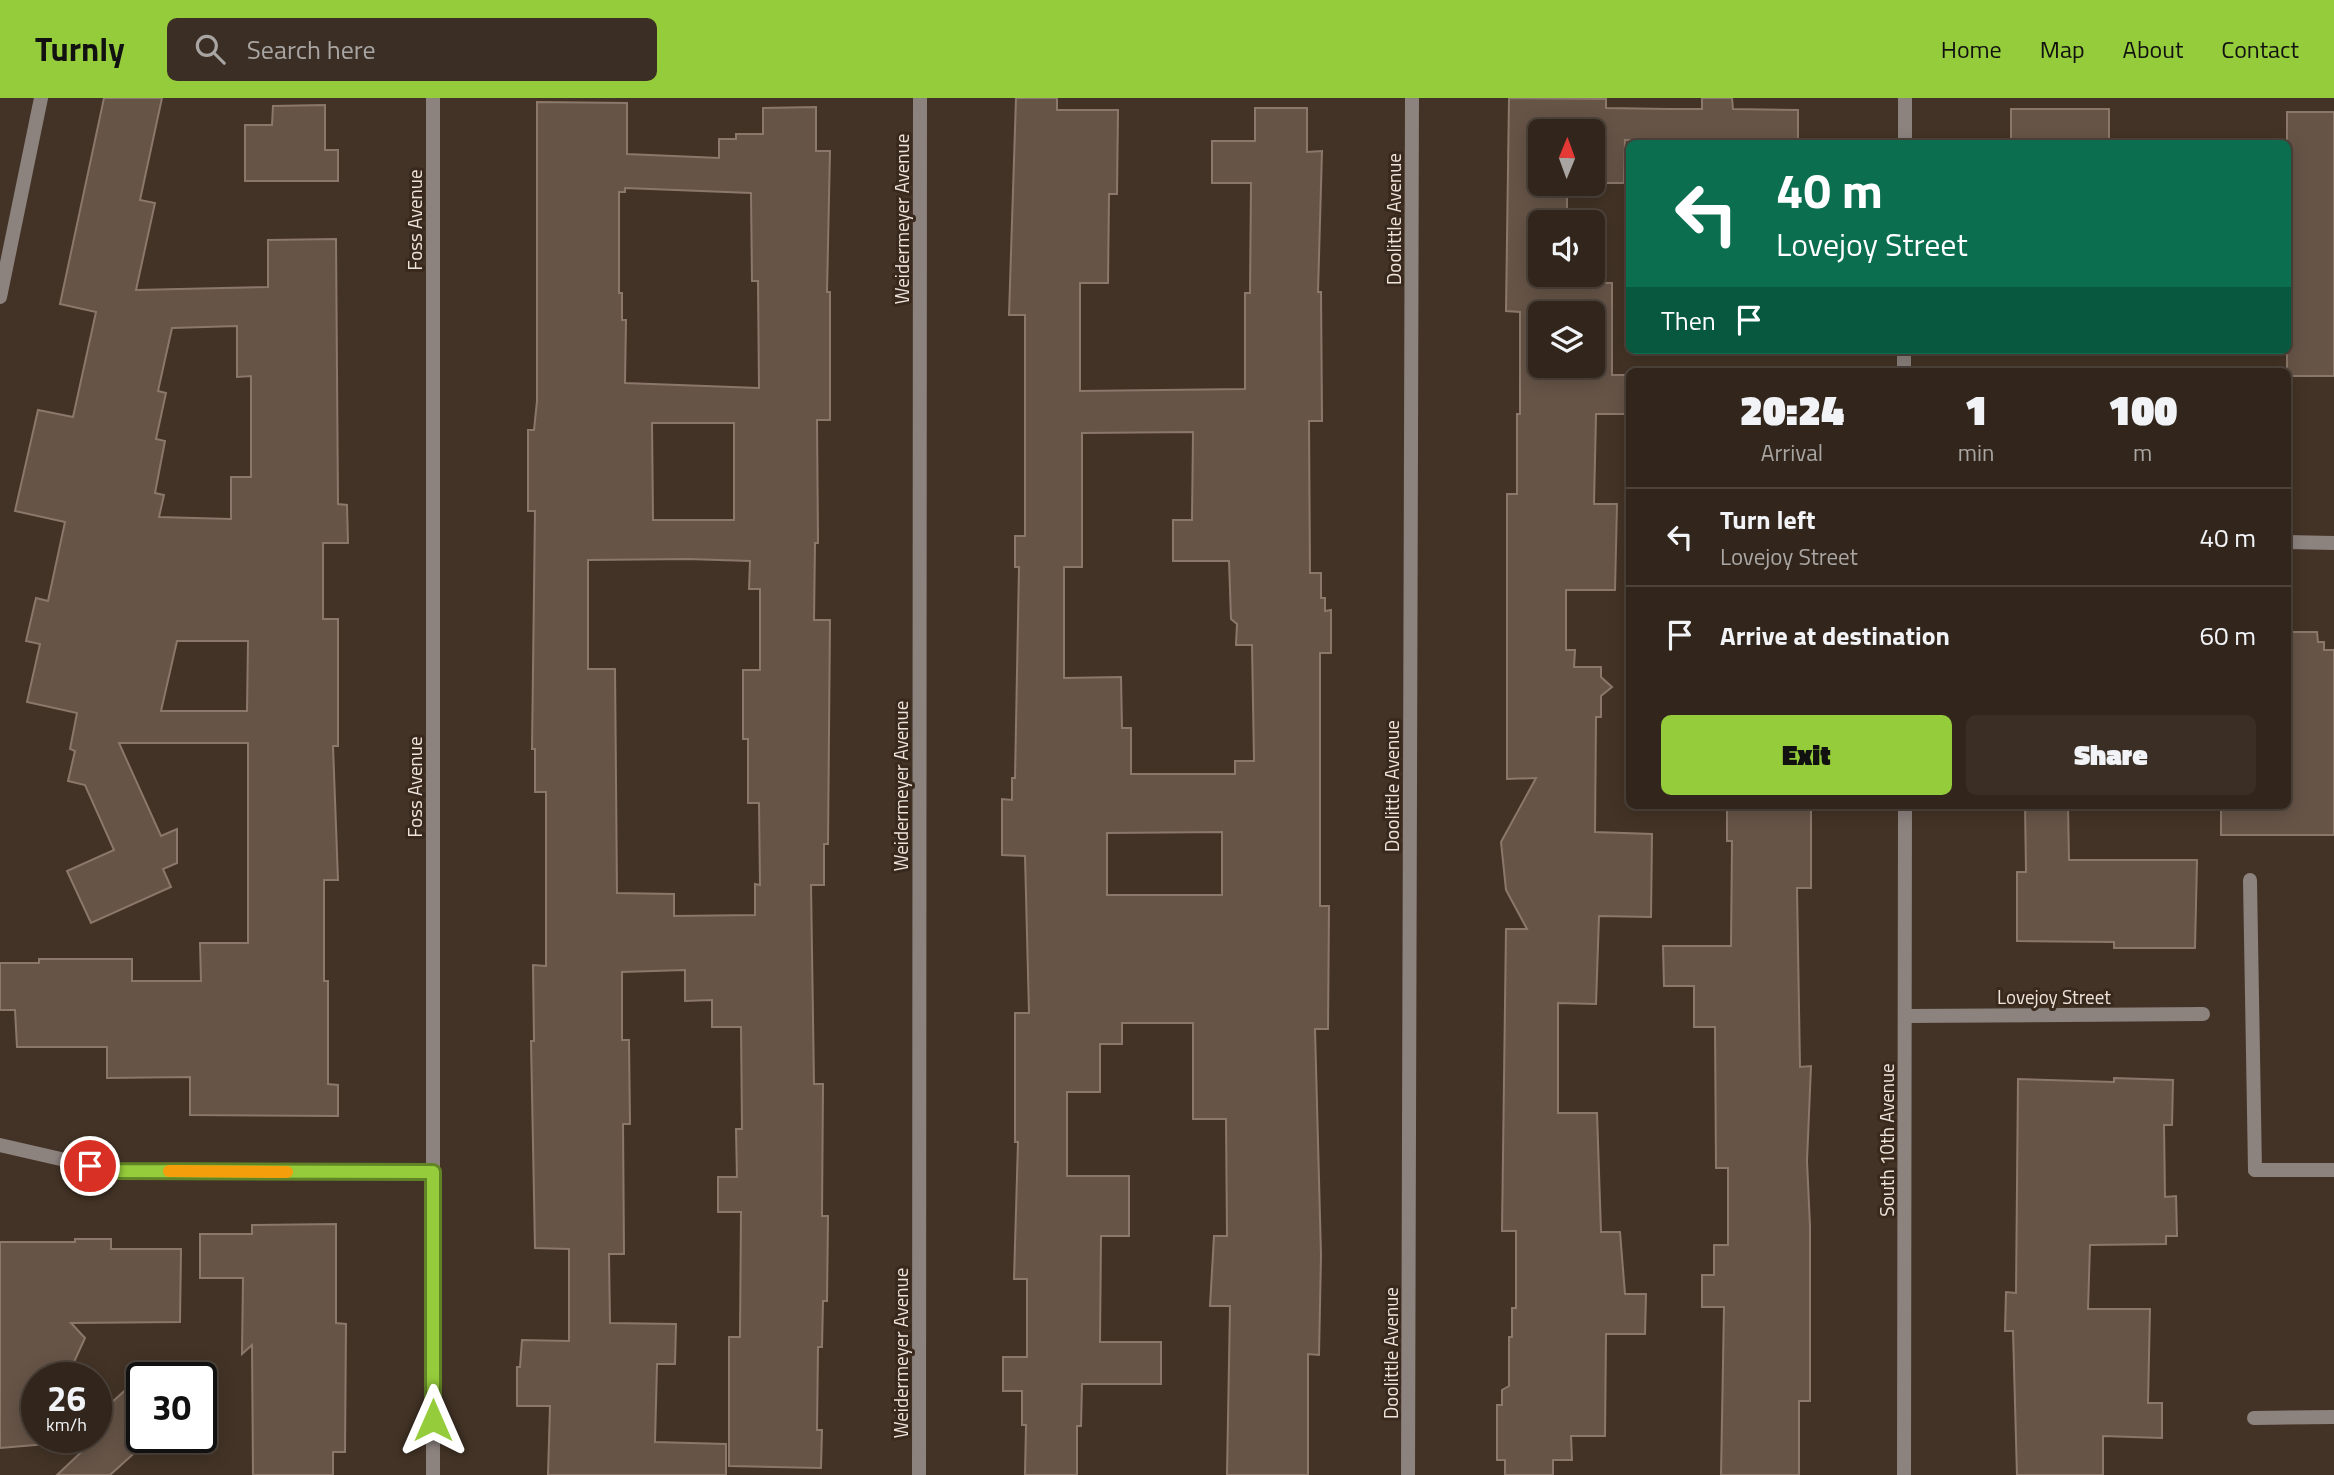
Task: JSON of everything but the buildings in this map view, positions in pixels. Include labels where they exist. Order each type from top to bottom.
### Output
[{"type":"street","points":[[0,297],[41,98]]},
{"type":"street","name":"Foss Avenue","points":[[433,98],[433,1475]]},
{"type":"street","name":"Weidermeyer Avenue","points":[[919,1475],[920,98]]},
{"type":"street","name":"Doolittle Avenue","points":[[1408,1475],[1412,98]]},
{"type":"street","points":[[1905,98],[1905,140]]},
{"type":"street","points":[[2291,542],[2334,543]]},
{"type":"street","name":"South 10th Avenue","points":[[1904,1475],[1905,809]]},
{"type":"street","points":[[2250,880],[2255,1170],[2334,1170]]},
{"type":"street","name":"Lovejoy Street","points":[[1906,1016],[2203,1014]]},
{"type":"street","points":[[1,1145],[113,1171],[433,1172]]},
{"type":"street","points":[[2254,1418],[2334,1418]]},
{"type":"slow traffic","points":[[169,1171],[287,1172]]},
{"type":"route","points":[[90,1166],[113,1171],[433,1172],[433,1420]]}]
